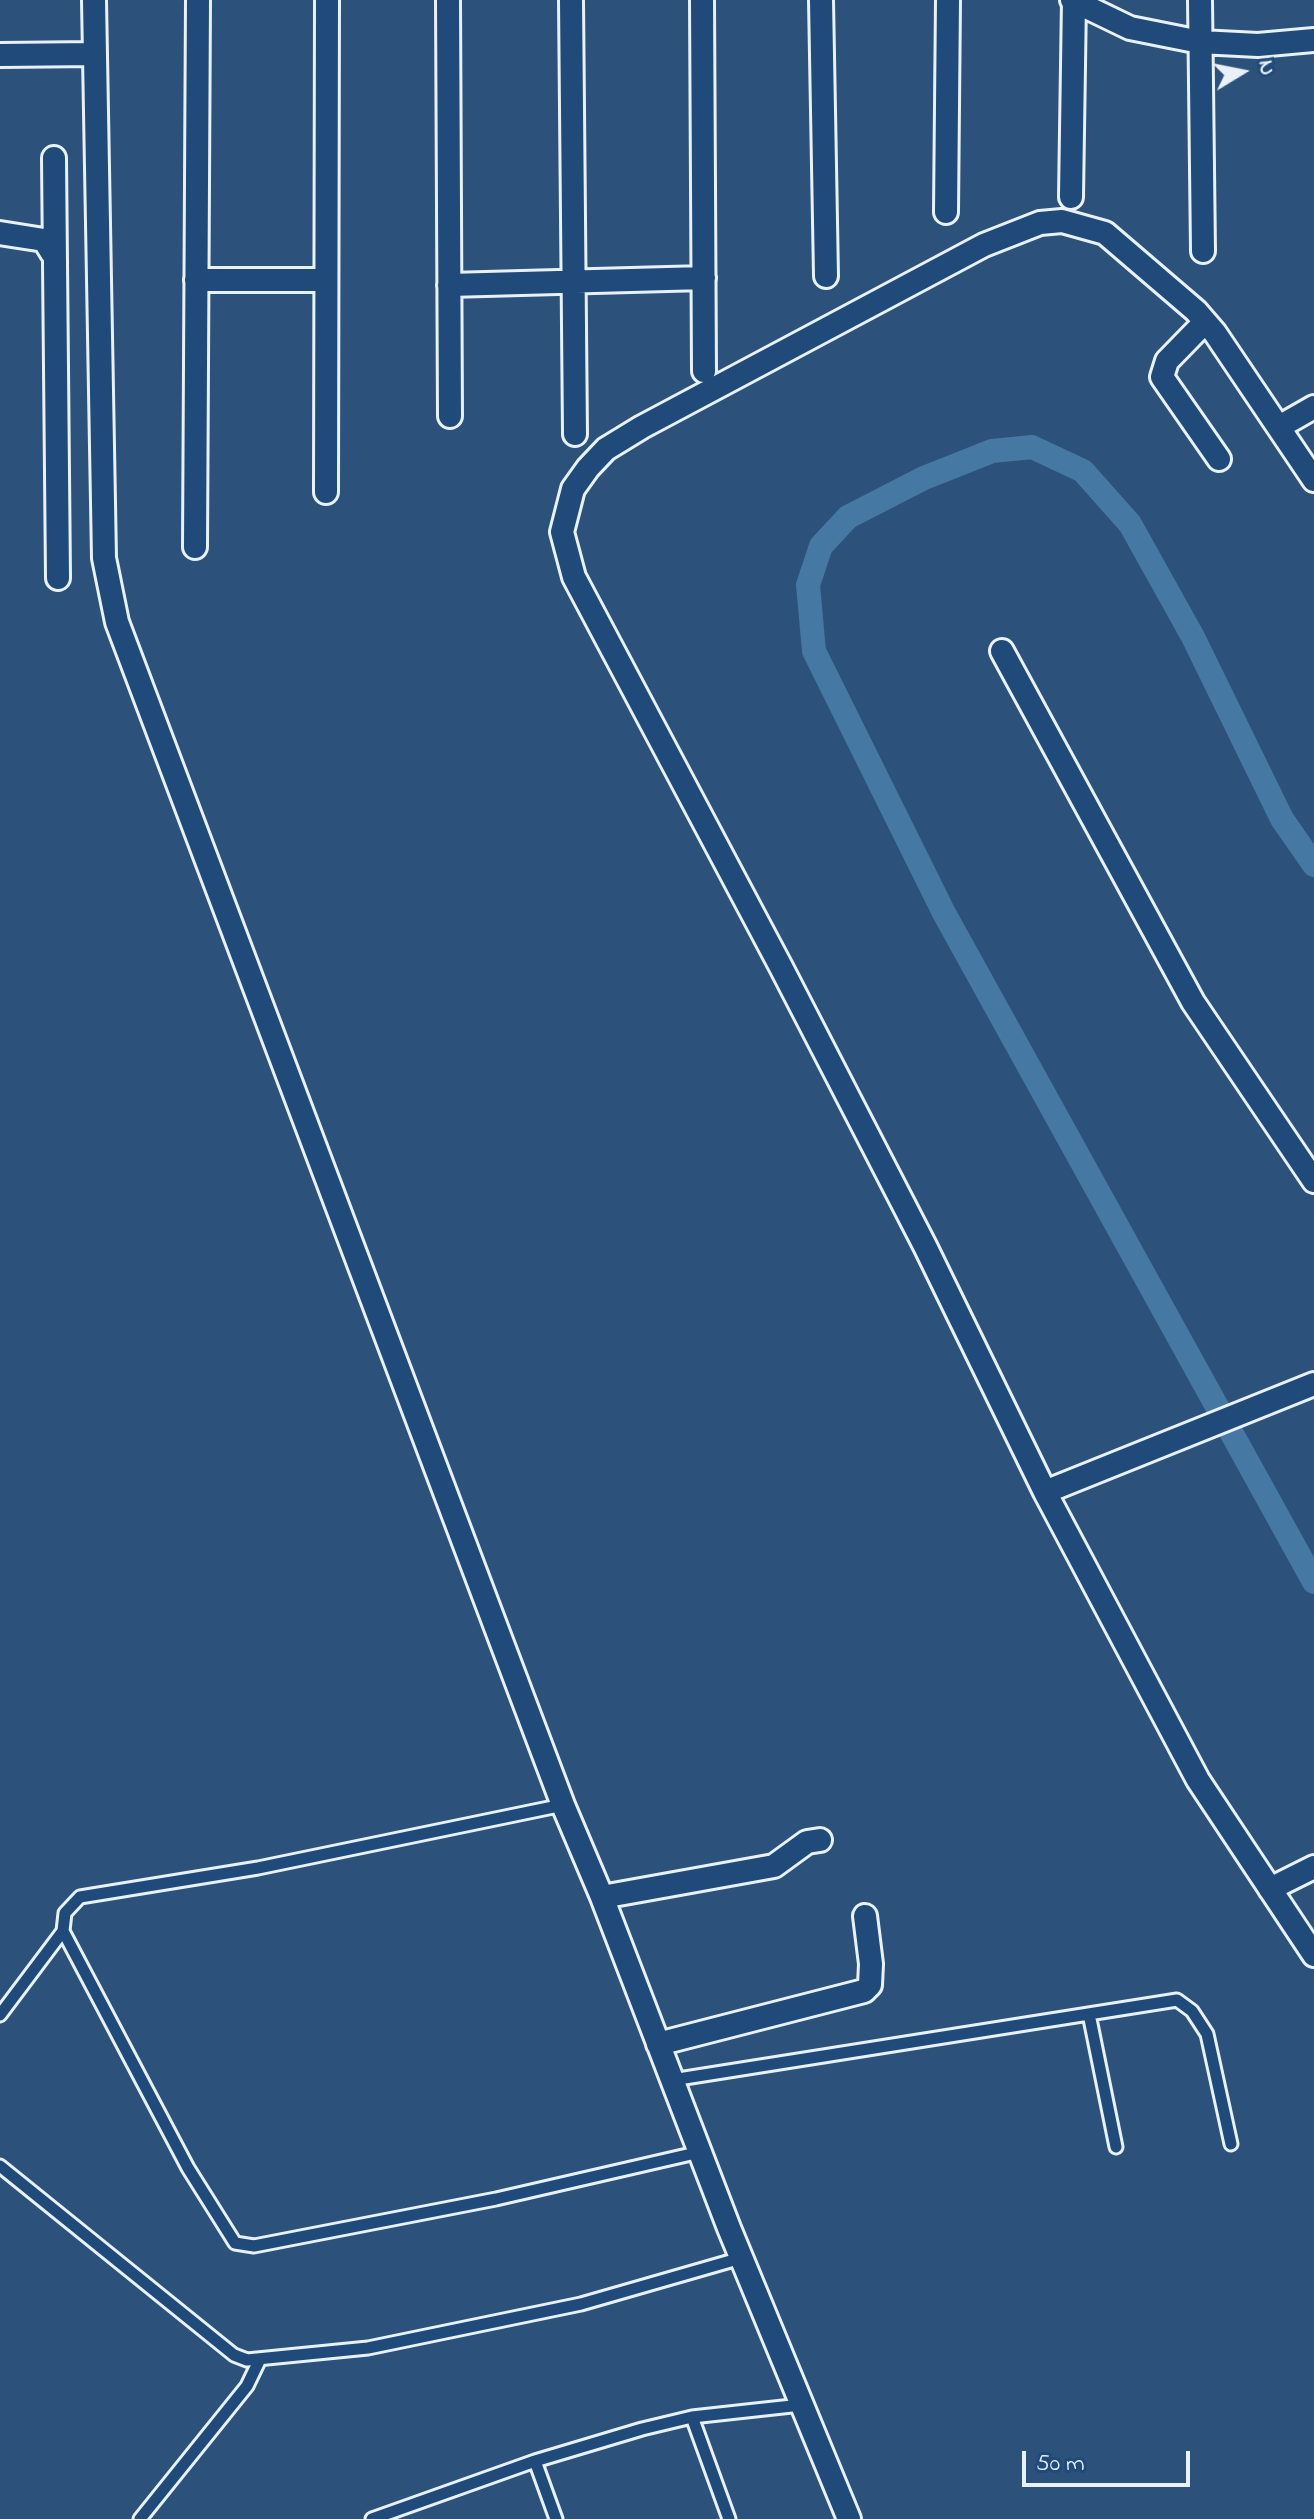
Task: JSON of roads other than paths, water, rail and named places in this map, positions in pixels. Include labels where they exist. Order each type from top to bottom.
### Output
[{"type":"street","points":[[94,0],[104,558],[117,622],[563,1805],[602,1897],[741,2258],[849,2519]]},
{"type":"street","points":[[195,547],[198,0]]},
{"type":"street","points":[[326,492],[327,0]]},
{"type":"street","points":[[448,0],[450,416]]},
{"type":"street","points":[[571,0],[575,434]]},
{"type":"street","points":[[702,0],[704,371]]},
{"type":"street","points":[[821,0],[826,276]]},
{"type":"street","points":[[946,212],[948,0]]},
{"type":"street","points":[[1071,197],[1073,0],[1130,28],[1200,42],[1258,45],[1314,40]]},
{"type":"street","points":[[1200,0],[1203,251]]},
{"type":"street","points":[[0,55],[94,54]]},
{"type":"street","points":[[54,158],[52,253],[58,578]]},
{"type":"street","points":[[1314,480],[1205,322],[1105,233],[1062,221],[1040,223],[984,245],[606,449],[573,489],[563,521],[565,552],[574,577],[803,1009],[1045,1492],[1198,1780],[1314,1955]]},
{"type":"street","points":[[0,233],[21,233],[44,240],[52,253]]},
{"type":"street","points":[[449,285],[704,278]]},
{"type":"street","points":[[196,280],[326,280]]},
{"type":"street","points":[[1205,322],[1167,361],[1162,377],[1219,459]]},
{"type":"street","points":[[1279,427],[1314,407]]},
{"type":"street","points":[[1002,651],[1193,1002],[1314,1181]]},
{"type":"street","points":[[1045,1492],[1185,1433],[1314,1384]]},
{"type":"street","points":[[602,1897],[774,1866],[807,1842],[820,1840]]},
{"type":"street","points":[[1270,1889],[1314,1867]]},
{"type":"street","points":[[658,2044],[864,1991],[870,1985],[871,1964],[865,1916]]},
{"type":"lane","points":[[0,2015],[63,1931],[65,1913],[80,1897],[258,1868],[563,1805]]},
{"type":"lane","points":[[63,1931],[195,2181],[235,2243],[254,2246],[466,2205],[700,2152]]},
{"type":"lane","points":[[672,2080],[1177,2000],[1192,2011],[1207,2034],[1231,2144]]},
{"type":"lane","points":[[1089,2014],[1116,2147]]},
{"type":"lane","points":[[0,2166],[234,2355],[247,2360],[368,2348],[566,2307],[741,2258]]},
{"type":"lane","points":[[140,2519],[247,2386],[260,2359]]},
{"type":"lane","points":[[372,2519],[535,2461],[692,2417],[801,2405]]},
{"type":"lane","points":[[692,2417],[729,2519]]},
{"type":"lane","points":[[535,2461],[556,2519]]},
{"type":"waterway","points":[[1314,865],[1282,819],[1193,637],[1130,524],[1083,471],[1032,447],[992,451],[924,478],[848,517],[821,546],[808,585],[814,651],[944,913],[1314,1582]]}]
